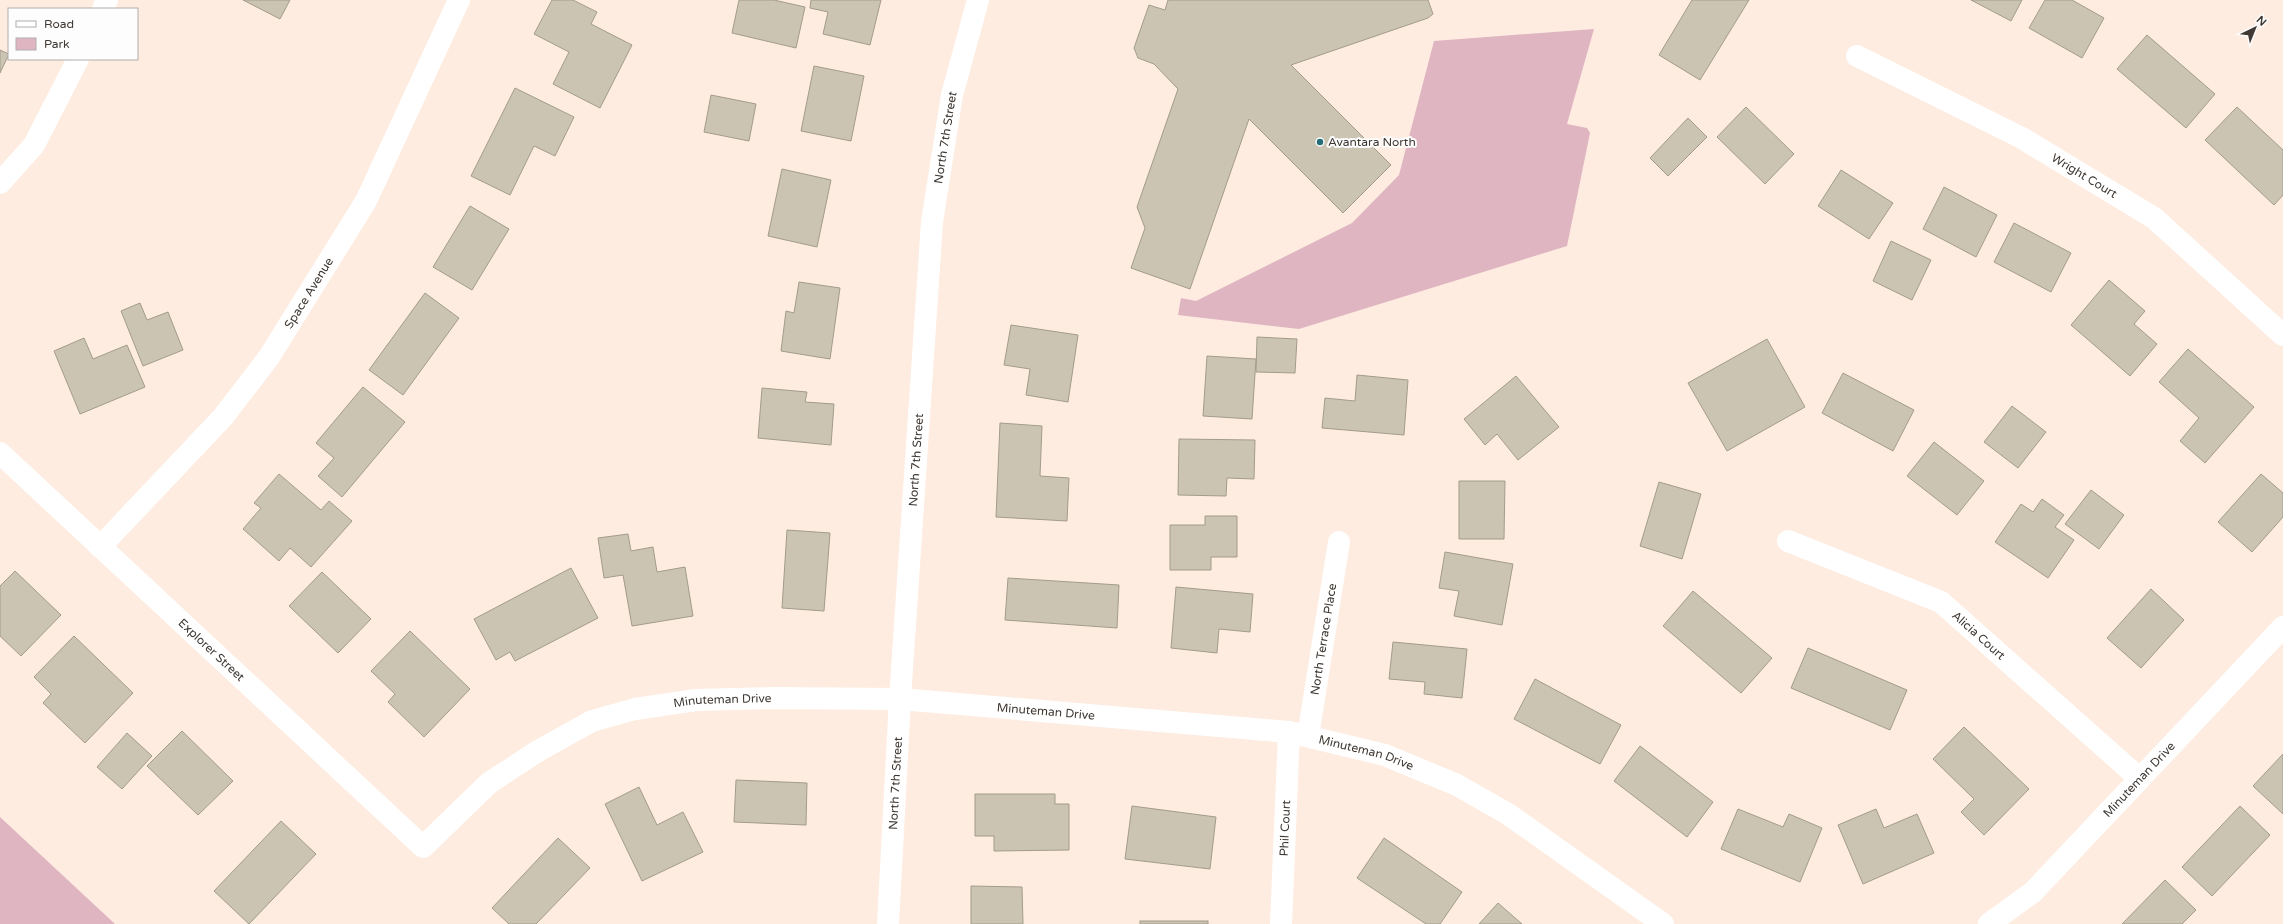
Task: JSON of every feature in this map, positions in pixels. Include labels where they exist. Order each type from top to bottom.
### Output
[{"type":"street","name":"Space Avenue","points":[[100,547],[223,417],[285,332],[366,202],[459,0]]},
{"type":"street","name":"North 7th Street","points":[[888,924],[900,699],[932,222],[952,95],[978,0]]},
{"type":"street","name":"Wright Court","points":[[1857,56],[2022,138],[2154,218],[2283,335]]},
{"type":"street","points":[[0,183],[34,144],[77,60]]},
{"type":"street","name":"Explorer Street","points":[[0,453],[423,847]]},
{"type":"street","name":"Alicia Court","points":[[1788,541],[1940,602],[2139,778]]},
{"type":"street","name":"North Terrace Place","points":[[1298,734],[1339,542]]},
{"type":"street","name":"Minuteman Drive","points":[[1989,924],[2034,892],[2139,778],[2283,627]]},
{"type":"street","name":"Minuteman Drive","points":[[423,847],[488,783],[538,751],[592,721],[635,709],[696,700],[774,698],[900,699],[1298,734],[1385,755],[1456,785],[1508,814],[1663,924]]},
{"type":"street","name":"Phil Court","points":[[1281,924],[1298,734]]},
{"type":"green space","points":[[1594,29],[1567,124],[1587,128],[1590,133],[1567,246],[1299,329],[1178,315],[1181,298],[1196,301],[1352,223],[1399,175],[1434,41]]},
{"type":"green space","points":[[0,817],[115,924],[0,924]]},
{"type":"building","points":[[243,0],[290,0],[280,19]]},
{"type":"building","points":[[552,0],[573,0],[597,12],[591,24],[632,45],[600,108],[553,84],[569,52],[534,34]]},
{"type":"building","points":[[739,0],[774,0],[805,7],[796,48],[732,33]]},
{"type":"building","points":[[811,0],[881,0],[870,45],[823,34],[828,12],[810,8]]},
{"type":"building","name":"Avantara North","points":[[1168,0],[1428,0],[1433,14],[1428,18],[1291,65],[1391,165],[1343,213],[1249,119],[1190,289],[1131,268],[1145,228],[1137,207],[1178,89],[1154,64],[1138,58],[1134,48],[1149,5],[1165,10]]},
{"type":"building","points":[[1692,0],[1749,0],[1700,80],[1659,55]]},
{"type":"building","points":[[1971,0],[2022,0],[2011,21]]},
{"type":"building","points":[[2045,0],[2072,0],[2104,18],[2082,58],[2029,28]]},
{"type":"building","points":[[2147,35],[2215,94],[2186,128],[2117,69]]},
{"type":"building","points":[[0,50],[8,54],[8,56],[0,73]]},
{"type":"building","points":[[814,66],[864,76],[851,141],[801,131]]},
{"type":"building","points":[[515,88],[574,117],[555,156],[534,146],[510,195],[471,176]]},
{"type":"building","points":[[711,95],[756,104],[749,141],[704,132]]},
{"type":"building","points":[[1746,107],[1794,154],[1765,184],[1717,137]]},
{"type":"building","points":[[2237,107],[2283,150],[2283,195],[2274,205],[2205,140]]},
{"type":"building","points":[[1688,118],[1707,137],[1668,176],[1650,158]]},
{"type":"building","points":[[782,169],[831,180],[817,247],[768,236]]},
{"type":"building","points":[[1841,170],[1893,203],[1869,239],[1818,206]]},
{"type":"building","points":[[1944,187],[1997,215],[1976,257],[1923,229]]},
{"type":"building","points":[[470,206],[509,229],[472,290],[433,267]]},
{"type":"building","points":[[2014,223],[2071,253],[2051,292],[1994,262]]},
{"type":"building","points":[[1891,241],[1931,260],[1912,300],[1873,281]]},
{"type":"building","points":[[2109,280],[2145,311],[2134,324],[2157,344],[2130,376],[2071,325]]},
{"type":"building","points":[[799,282],[840,288],[830,359],[781,351],[786,311],[794,313]]},
{"type":"building","points":[[425,293],[459,318],[403,395],[369,370]]},
{"type":"building","points":[[140,303],[147,320],[168,312],[183,350],[143,366],[121,311]]},
{"type":"building","points":[[1011,325],[1078,335],[1068,402],[1026,395],[1030,369],[1004,365]]},
{"type":"building","points":[[1257,337],[1297,339],[1295,373],[1256,372]]},
{"type":"building","points":[[84,338],[93,359],[127,345],[145,387],[80,414],[54,351]]},
{"type":"building","points":[[1767,339],[1805,407],[1727,451],[1688,383]]},
{"type":"building","points":[[2188,349],[2254,407],[2205,463],[2180,441],[2199,418],[2159,382]]},
{"type":"building","points":[[1207,356],[1256,359],[1252,419],[1203,416]]},
{"type":"building","points":[[1843,373],[1914,410],[1893,451],[1822,413]]},
{"type":"building","points":[[1357,375],[1408,380],[1404,435],[1322,428],[1325,398],[1355,401]]},
{"type":"building","points":[[1516,376],[1559,427],[1518,460],[1497,434],[1485,445],[1464,419]]},
{"type":"building","points":[[363,387],[405,422],[342,497],[318,476],[334,458],[316,443]]},
{"type":"building","points":[[762,388],[807,392],[805,402],[834,404],[831,445],[758,438]]},
{"type":"building","points":[[2012,406],[2046,432],[2018,468],[1984,442]]},
{"type":"building","points":[[1000,423],[1042,426],[1040,476],[1069,478],[1067,521],[996,517]]},
{"type":"building","points":[[1179,439],[1255,440],[1254,479],[1227,478],[1226,496],[1178,495]]},
{"type":"building","points":[[1934,442],[1984,481],[1957,515],[1907,476]]},
{"type":"building","points":[[279,474],[321,510],[329,501],[352,521],[311,567],[290,548],[279,561],[243,529],[261,508],[254,503]]},
{"type":"building","points":[[2261,474],[2283,493],[2283,517],[2252,552],[2218,522]]},
{"type":"building","points":[[1459,481],[1505,481],[1504,539],[1459,539]]},
{"type":"building","points":[[1659,482],[1701,494],[1682,559],[1640,546]]},
{"type":"building","points":[[2091,490],[2124,515],[2099,549],[2065,524]]},
{"type":"building","points":[[2042,499],[2064,515],[2055,527],[2074,540],[2048,578],[1995,542],[2021,504],[2033,512]]},
{"type":"building","points":[[1205,516],[1237,516],[1237,557],[1211,557],[1211,570],[1170,570],[1170,525],[1205,525]]},
{"type":"building","points":[[787,530],[830,533],[824,611],[782,608]]},
{"type":"building","points":[[628,534],[631,551],[653,547],[657,572],[685,567],[693,616],[632,626],[623,575],[604,578],[598,538]]},
{"type":"building","points":[[1445,552],[1513,564],[1502,625],[1454,616],[1459,591],[1439,588]]},
{"type":"building","points":[[571,568],[598,618],[515,661],[510,652],[496,660],[474,619]]},
{"type":"building","points":[[15,571],[61,615],[21,656],[0,636],[0,586]]},
{"type":"building","points":[[322,572],[371,619],[338,653],[289,606]]},
{"type":"building","points":[[1008,578],[1119,585],[1117,628],[1005,620]]},
{"type":"building","points":[[1176,587],[1253,594],[1250,632],[1219,629],[1217,653],[1171,648]]},
{"type":"building","points":[[2151,589],[2184,620],[2141,668],[2107,638]]},
{"type":"building","points":[[1693,591],[1772,658],[1741,693],[1663,626]]},
{"type":"building","points":[[410,631],[470,689],[424,737],[388,702],[395,694],[371,671]]},
{"type":"building","points":[[74,636],[133,693],[85,743],[43,703],[51,694],[34,677]]},
{"type":"building","points":[[1393,642],[1467,649],[1462,698],[1424,694],[1425,682],[1389,679]]},
{"type":"building","points":[[1808,648],[1907,690],[1890,730],[1791,688]]},
{"type":"building","points":[[1535,679],[1621,725],[1600,764],[1514,719]]},
{"type":"building","points":[[1964,727],[2029,789],[1984,835],[1961,812],[1974,799],[1933,759]]},
{"type":"building","points":[[182,731],[233,781],[198,815],[147,766]]},
{"type":"building","points":[[127,733],[152,756],[122,789],[97,767]]},
{"type":"building","points":[[1640,746],[1713,802],[1687,837],[1614,781]]},
{"type":"building","points":[[2283,754],[2283,814],[2253,786]]},
{"type":"building","points":[[736,780],[807,783],[806,825],[734,822]]},
{"type":"building","points":[[639,787],[657,825],[683,812],[703,852],[642,881],[605,804]]},
{"type":"building","points":[[975,794],[1055,794],[1055,804],[1069,804],[1069,850],[994,851],[994,836],[975,836]]},
{"type":"building","points":[[1132,806],[1216,817],[1210,869],[1125,859]]},
{"type":"building","points":[[2240,806],[2270,835],[2212,896],[2182,867]]},
{"type":"building","points":[[1738,809],[1783,827],[1789,814],[1822,828],[1800,882],[1721,849]]},
{"type":"building","points":[[1876,809],[1884,828],[1917,814],[1934,853],[1863,884],[1838,825]]},
{"type":"building","points":[[281,821],[316,854],[249,924],[214,891]]},
{"type":"building","points":[[558,838],[590,868],[536,924],[509,924],[492,908]]},
{"type":"building","points":[[1384,838],[1462,892],[1440,924],[1426,924],[1357,878]]},
{"type":"building","points":[[2165,880],[2196,910],[2182,924],[2122,924]]},
{"type":"building","points":[[971,886],[1022,887],[1023,924],[971,924]]},
{"type":"building","points":[[1498,903],[1522,924],[1479,924]]},
{"type":"building","points":[[1140,921],[1208,921],[1208,924],[1140,924]]},
{"type":"place","name":"Avantara North","points":[[1320,142]]}]
